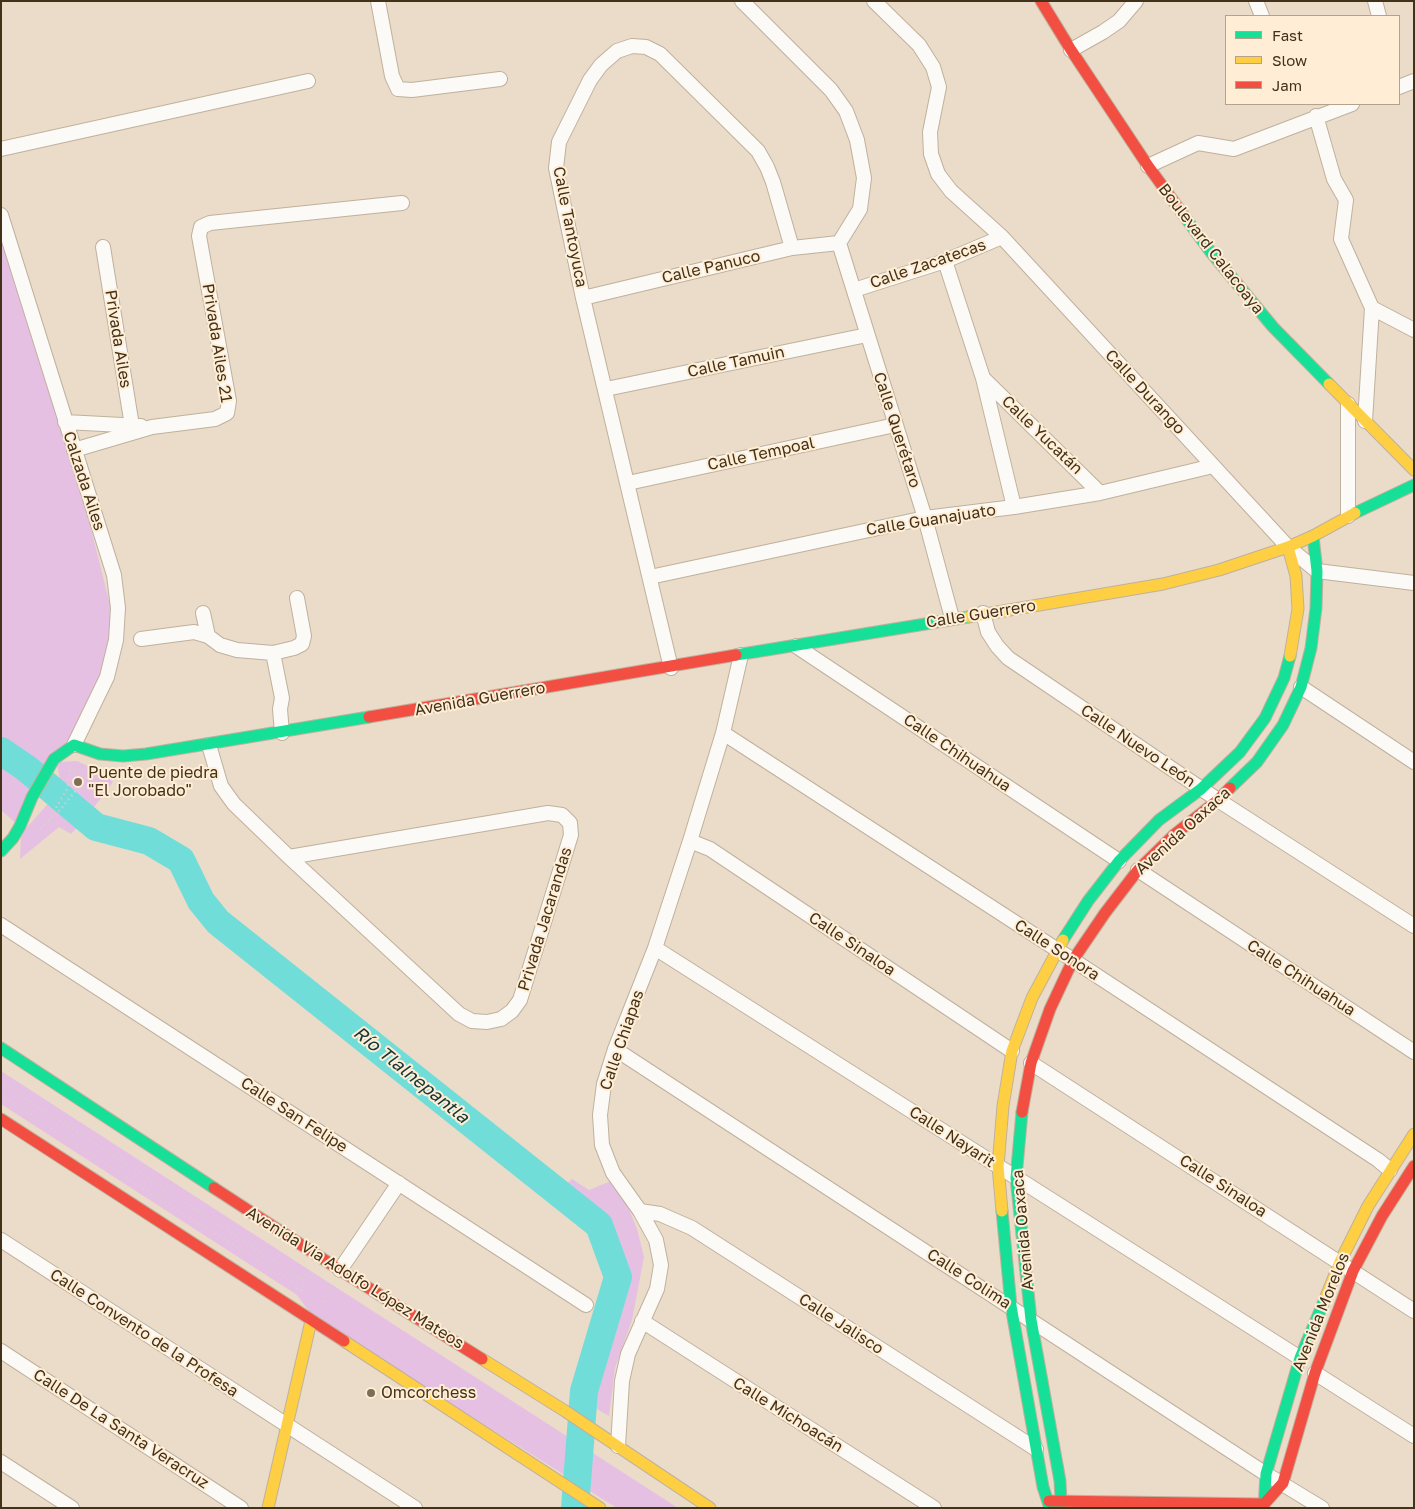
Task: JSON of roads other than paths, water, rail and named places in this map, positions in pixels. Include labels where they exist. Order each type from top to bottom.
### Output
[{"type":"street","points":[[378,1],[392,76],[398,89],[412,90],[500,79]]},
{"type":"street","points":[[742,1],[831,90],[846,111],[857,140],[864,178],[860,209],[840,243]]},
{"type":"street","name":"Calle Durango","points":[[874,1],[919,45],[933,67],[940,88],[930,132],[932,154],[938,174],[950,192],[1002,237],[1288,547]]},
{"type":"street","name":"Boulevard Calacoaya","points":[[1041,1],[1148,166],[1210,251],[1273,327],[1414,470]]},
{"type":"street","points":[[1071,50],[1119,21],[1136,1]]},
{"type":"street","points":[[1256,1],[1262,15]]},
{"type":"street","points":[[1375,1],[1380,15]]},
{"type":"street","name":"Calle Tantoyuca","points":[[671,668],[584,298],[556,168],[559,142],[590,80],[601,65],[617,52],[632,46],[646,47],[660,54],[758,151],[773,182],[792,248]]},
{"type":"street","points":[[1,149],[308,81]]},
{"type":"street","points":[[1400,86],[1414,82]]},
{"type":"street","points":[[1148,166],[1198,143],[1234,148],[1349,105]]},
{"type":"street","points":[[1316,116],[1334,179],[1346,200],[1341,239],[1372,308],[1365,421]]},
{"type":"street","name":"Privada Ailes 21","points":[[65,422],[132,429],[215,418],[227,413],[229,401],[199,236],[201,227],[210,223],[402,203]]},
{"type":"street","name":"Calzada Ailes","points":[[1,215],[114,575],[118,608],[116,640],[107,677],[74,745]]},
{"type":"street","name":"Calle Zacatecas","points":[[854,290],[945,261],[1002,237]]},
{"type":"street","name":"Calle Panuco","points":[[584,298],[792,248],[840,243]]},
{"type":"street","name":"Calle Querétaro","points":[[840,243],[925,518],[952,618]]},
{"type":"street","name":"Privada Ailes","points":[[103,247],[132,429]]},
{"type":"street","name":"Calle Yucatán","points":[[945,261],[983,378],[1014,507]]},
{"type":"street","points":[[1372,308],[1414,330]]},
{"type":"street","name":"Calle Tamuin","points":[[606,389],[867,335]]},
{"type":"street","name":"Calle Yucatán","points":[[983,378],[1100,493]]},
{"type":"street","points":[[1348,404],[1348,516]]},
{"type":"street","name":"Calle Tempoal","points":[[628,483],[895,425]]},
{"type":"street","name":"Privada Ailes 21","points":[[74,450],[132,429]]},
{"type":"street","name":"Calle Guanajuato","points":[[650,577],[925,518],[1014,507],[1100,493],[1213,466]]},
{"type":"street","name":"Calle Guerrero","points":[[671,668],[952,618],[1163,584],[1219,570],[1288,547],[1414,484]]},
{"type":"street","name":"Avenida Oaxaca","points":[[1060,1504],[1060,1481],[1031,1320],[1016,1178],[1021,1119],[1031,1063],[1050,1008],[1073,960],[1104,912],[1138,870],[1175,834],[1218,800],[1257,762],[1283,725],[1301,687],[1311,648],[1316,608],[1317,571],[1312,536]]},
{"type":"street","points":[[1288,547],[1317,571],[1414,583]]},
{"type":"street","name":"Avenida Oaxaca","points":[[1049,1505],[1036,1449],[1011,1306],[998,1166],[1012,1051],[1032,998],[1057,950],[1088,901],[1119,861],[1159,820],[1201,789],[1240,752],[1265,718],[1284,678],[1293,647],[1298,609],[1296,576],[1288,547]]},
{"type":"street","points":[[141,639],[194,632],[208,636],[220,645],[237,650],[273,653],[294,648],[302,644],[304,636],[298,598]]},
{"type":"street","points":[[203,613],[208,636]]},
{"type":"street","name":"Calle Nuevo León","points":[[983,613],[988,632],[1008,658],[1201,789],[1414,926]]},
{"type":"street","name":"Calle Chihuahua","points":[[796,646],[1119,861]]},
{"type":"street","points":[[273,653],[282,698],[280,709],[286,732]]},
{"type":"street","name":"Calle Chiapas","points":[[618,1446],[622,1380],[628,1354],[657,1289],[661,1265],[656,1240],[640,1211],[613,1173],[602,1145],[600,1115],[604,1084],[615,1050],[655,948],[690,841],[723,733],[741,655]]},
{"type":"street","name":"Avenida Guerrero","points":[[74,745],[100,754],[123,756],[210,745],[671,668]]},
{"type":"street","points":[[1301,687],[1414,762]]},
{"type":"street","name":"Calle Sonora","points":[[723,733],[1073,960],[1378,1160],[1390,1170]]},
{"type":"street","points":[[1,851],[13,838],[20,826],[32,798],[54,759],[74,745]]},
{"type":"street","name":"Privada Jacarandas","points":[[210,745],[221,786],[234,804],[289,857],[459,1014],[472,1021],[487,1022],[501,1019],[512,1011],[520,1000],[571,835],[570,823],[562,815],[548,813],[289,857]]},
{"type":"street","name":"Calle Sinaloa","points":[[690,841],[710,849],[1012,1051]]},
{"type":"street","name":"Calle Chihuahua","points":[[1138,870],[1414,1052]]},
{"type":"street","name":"Calle San Felipe","points":[[1,925],[586,1305]]},
{"type":"street","name":"Calle Nayarit","points":[[655,948],[1300,1358]]},
{"type":"street","name":"Avenida Via Adolfo López Mateos","points":[[1,1048],[340,1270],[565,1411],[710,1508]]},
{"type":"street","name":"Calle Colima","points":[[615,1050],[1011,1306],[1266,1474],[1322,1508]]},
{"type":"street","name":"Calle Sinaloa","points":[[1031,1063],[1414,1311]]},
{"type":"street","points":[[1,1119],[596,1505]]},
{"type":"street","name":"Avenida Morelos","points":[[1264,1506],[1266,1474],[1300,1358],[1340,1262],[1368,1206],[1414,1134]]},
{"type":"street","name":"Avenida Morelos","points":[[1264,1506],[1283,1483],[1315,1373],[1353,1271],[1382,1216],[1409,1181],[1414,1166]]},
{"type":"street","points":[[340,1270],[399,1183]]},
{"type":"street","name":"Calle Jalisco","points":[[640,1211],[660,1214],[692,1228],[1036,1449]]},
{"type":"street","name":"Calle Convento de la Profesa","points":[[1,1240],[415,1508]]},
{"type":"street","points":[[268,1508],[311,1321]]},
{"type":"street","name":"Calle Michoacán","points":[[642,1321],[934,1508]]},
{"type":"street","name":"Calle De La Santa Veracruz","points":[[1,1351],[241,1508]]},
{"type":"street","points":[[1315,1373],[1414,1436]]},
{"type":"street","points":[[1,1462],[72,1508]]},
{"type":"street","points":[[1049,1505],[1264,1506]]},
{"type":"waterway","name":"Río Tlalnepantla","points":[[1,751],[26,768],[96,827],[149,841],[181,860],[201,901],[218,922],[599,1225],[618,1277],[584,1391],[575,1508]]},
{"type":"place","name":"Puente de piedra \"El Jorobado\"","points":[[78,782]]},
{"type":"place","name":"Omcorchess","points":[[371,1393]]}]
